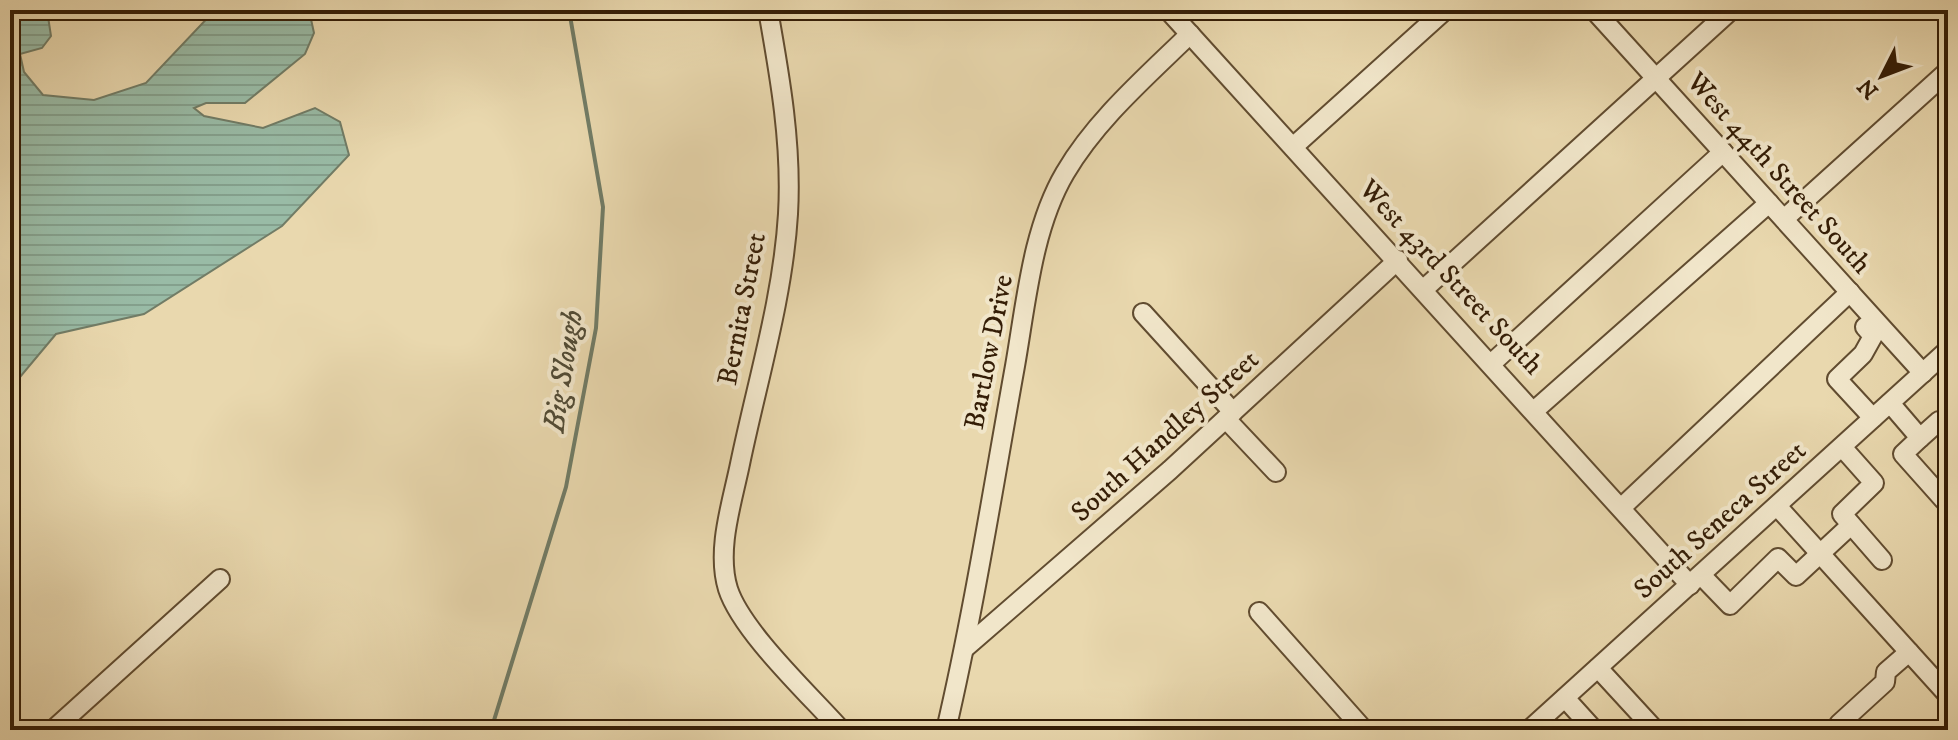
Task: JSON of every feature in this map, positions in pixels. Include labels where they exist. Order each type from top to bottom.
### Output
[{"type":"street","name":"Bernita Street","points":[[768,10],[784,100],[788,215],[777,291],[724,548],[728,587],[739,614],[841,730]]},
{"type":"street","name":"West 43rd Street South","points":[[1168,10],[1622,507],[1696,580],[1730,605],[1778,558],[1796,576],[1820,553]]},
{"type":"street","points":[[1293,147],[1445,10]]},
{"type":"street","name":"West 44th Street South","points":[[1594,10],[1923,373]]},
{"type":"street","points":[[1424,289],[1731,10]]},
{"type":"street","name":"Bartlow Drive","points":[[946,730],[965,648],[1031,278],[1054,194],[1065,172],[1108,117],[1190,34]]},
{"type":"street","points":[[1784,219],[1948,71]]},
{"type":"street","points":[[1492,363],[1723,152]]},
{"type":"street","points":[[1535,410],[1769,203]]},
{"type":"street","name":"South Handley Street","points":[[965,648],[1022,602],[1398,260]]},
{"type":"street","points":[[1622,507],[1850,292]]},
{"type":"street","points":[[1143,313],[1276,472]]},
{"type":"street","points":[[1873,418],[1837,379],[1863,354],[1873,336],[1865,327],[1874,320]]},
{"type":"street","name":"South Seneca Street","points":[[1529,730],[1947,353]]},
{"type":"street","points":[[1890,403],[1920,438]]},
{"type":"street","points":[[1944,413],[1903,454],[1944,500],[1948,499]]},
{"type":"street","points":[[1842,447],[1874,483],[1842,514],[1882,560]]},
{"type":"street","points":[[1777,506],[1948,695]]},
{"type":"street","points":[[1820,553],[1851,525]]},
{"type":"street","points":[[53,730],[220,579]]},
{"type":"street","points":[[1259,612],[1364,730]]},
{"type":"street","points":[[1839,724],[1885,682],[1886,672],[1909,652]]},
{"type":"street","points":[[1598,668],[1655,730]]},
{"type":"street","points":[[1565,698],[1594,730]]},
{"type":"shaded area","points":[[10,10],[47,10],[51,36],[42,48],[20,54],[24,72],[43,95],[94,100],[146,83],[215,10],[309,10],[314,33],[305,54],[245,103],[206,103],[194,108],[204,116],[263,128],[315,108],[340,122],[349,155],[282,226],[144,314],[56,334],[10,389]]},
{"type":"waterway","name":"Big Slough","points":[[491,730],[566,487],[596,328],[603,207],[569,10]]}]
